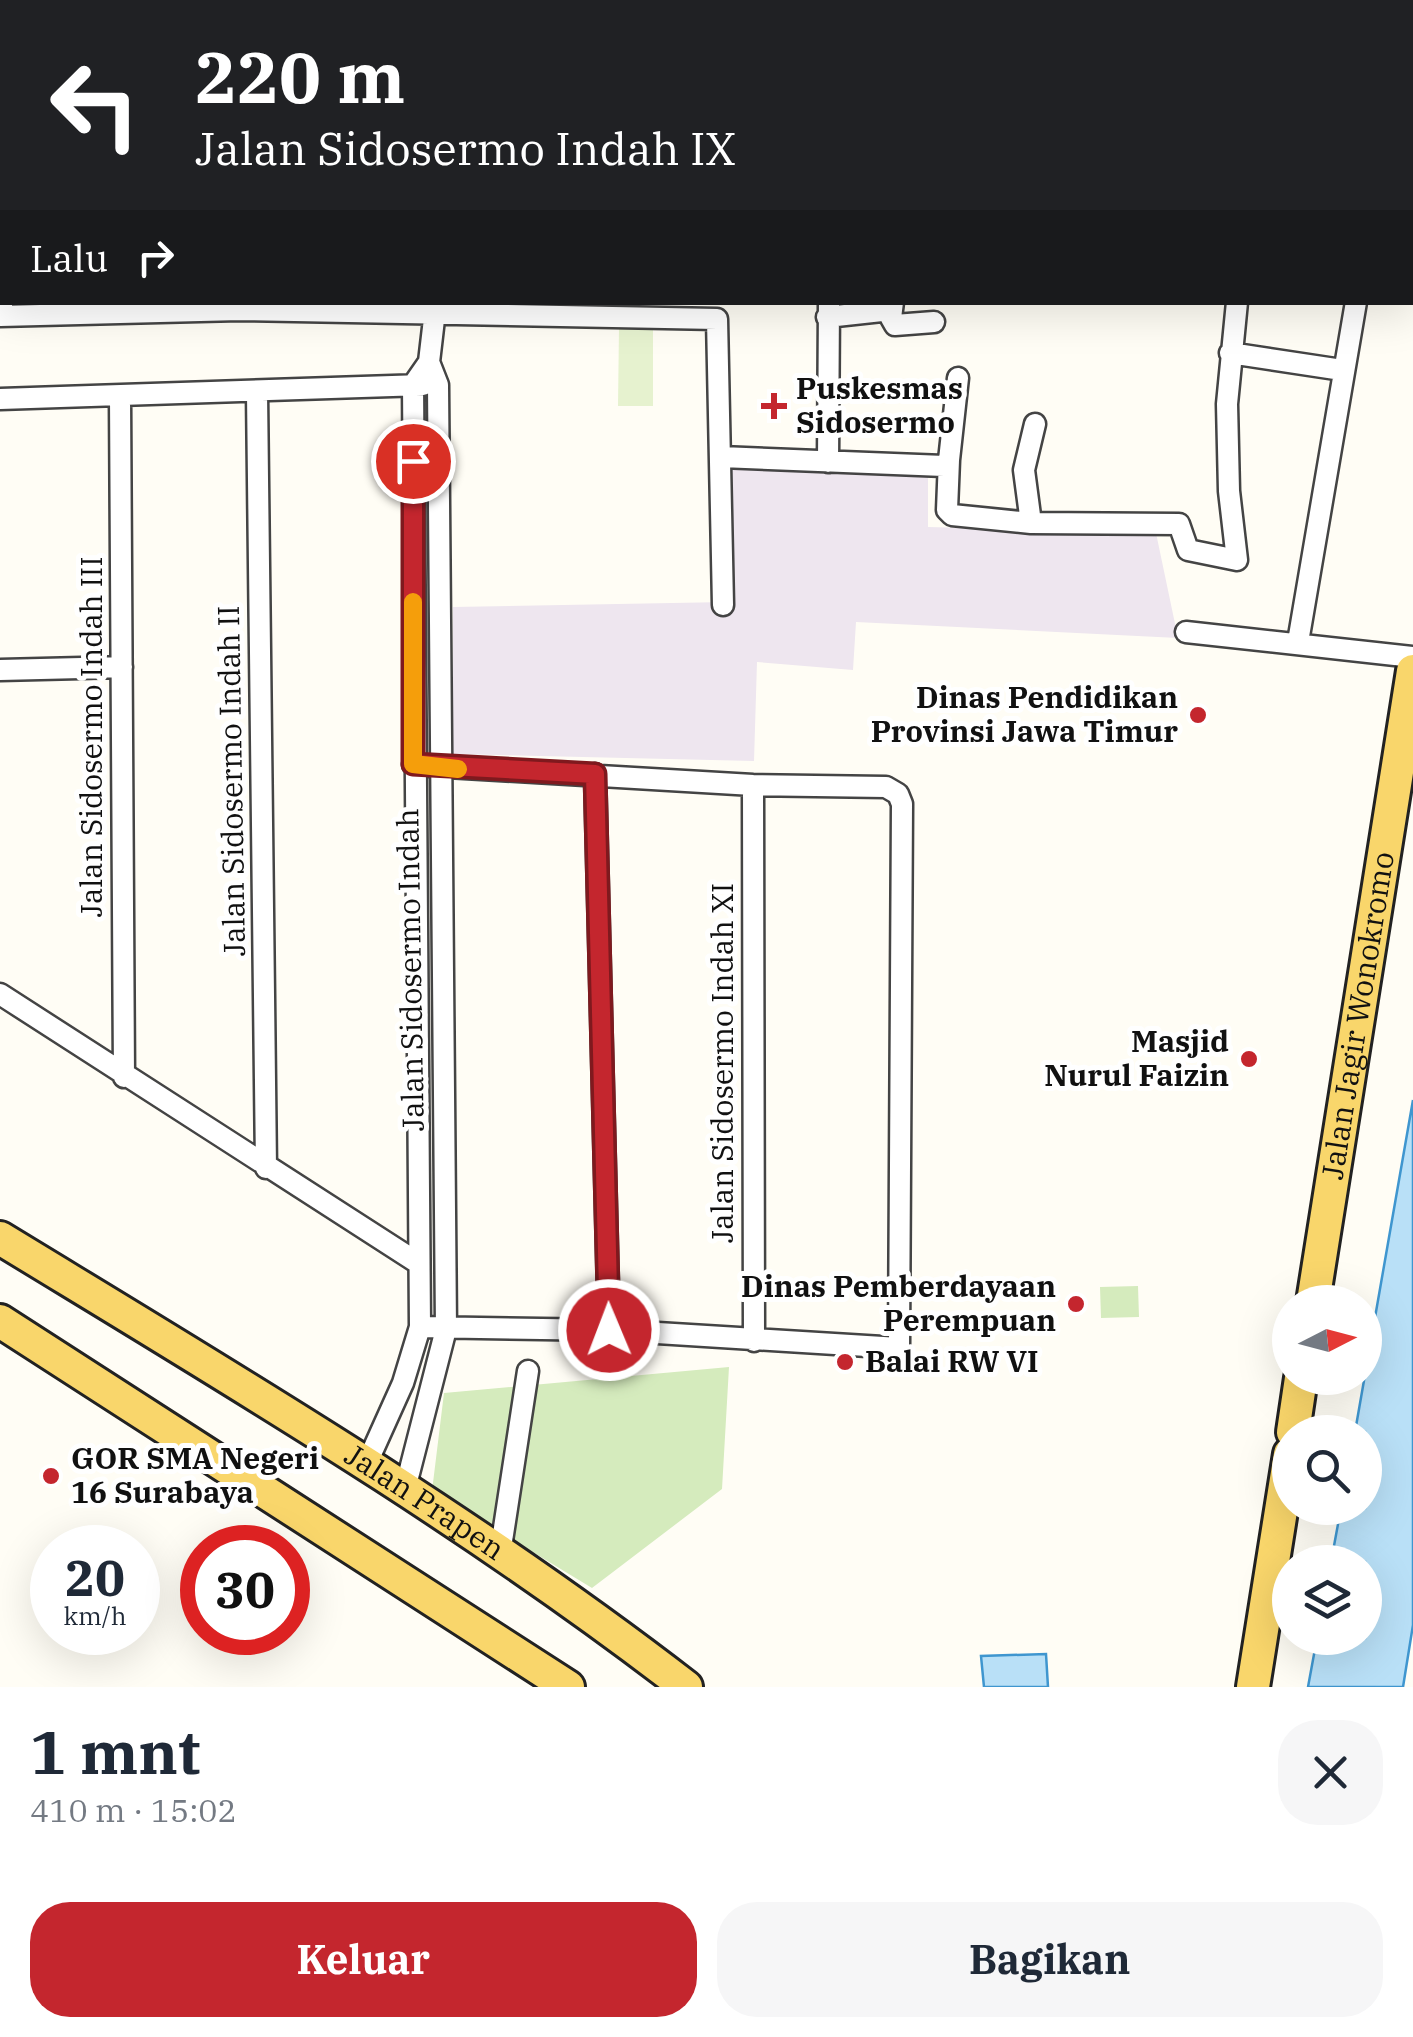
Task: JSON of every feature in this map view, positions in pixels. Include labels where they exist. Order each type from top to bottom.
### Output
[{"type":"main road","name":"Jalan Jagir Wonokromo","points":[[1316,1285],[1413,672]]},
{"type":"main road","name":"Jalan Prapen","points":[[2,1240],[366,1462],[599,1620],[686,1687]]},
{"type":"main road","points":[[0,1321],[568,1687]]},
{"type":"main road","points":[[1253,1687],[1279,1525]]},
{"type":"street","points":[[958,378],[948,514],[1031,523],[1156,524],[1183,528],[1188,550],[1237,560],[1228,454],[1230,353],[1237,305]]},
{"type":"street","points":[[1298,642],[1355,305]]},
{"type":"street","points":[[828,462],[828,310],[892,306],[892,322],[898,326],[934,322]]},
{"type":"street","points":[[413,385],[429,362],[436,307]]},
{"type":"street","points":[[1,316],[436,307],[660,311],[717,319],[723,605]]},
{"type":"street","points":[[1230,353],[1342,370]]},
{"type":"street","name":"Jalan Sidosermo Indah","points":[[405,1489],[446,1329],[438,385],[429,362]]},
{"type":"street","name":"Jalan Sidosermo Indah","points":[[366,1462],[403,1384],[420,1327],[413,385]]},
{"type":"street","points":[[0,399],[257,394],[438,385]]},
{"type":"street","name":"Jalan Sidosermo Indah II","points":[[257,394],[266,1168]]},
{"type":"street","name":"Jalan Sidosermo Indah III","points":[[120,397],[124,1078]]},
{"type":"street","points":[[1031,523],[1024,470],[1035,424]]},
{"type":"street","points":[[721,456],[940,468],[949,460]]},
{"type":"street","points":[[1186,632],[1413,658]]},
{"type":"street","points":[[0,670],[122,667]]},
{"type":"street","points":[[413,764],[753,785],[886,787],[898,794],[902,804],[902,1343],[885,1350],[609,1330],[420,1327]]},
{"type":"street","points":[[595,774],[609,1330]]},
{"type":"street","name":"Jalan Sidosermo Indah XI","points":[[753,785],[754,1341]]},
{"type":"street","points":[[0,994],[124,1078],[418,1263]]},
{"type":"street","points":[[416,1039],[441,1038]]},
{"type":"street","points":[[378,1235],[418,1227]]},
{"type":"street","points":[[500,1554],[528,1372]]},
{"type":"shaded area","points":[[728,458],[928,467],[928,527],[1156,533],[1178,638],[856,622],[853,670],[757,662],[754,761],[453,754],[453,607],[727,602]]},
{"type":"green space","points":[[619,327],[653,327],[653,406],[618,406]]},
{"type":"green space","points":[[1138,1286],[1139,1317],[1101,1318],[1100,1287]]},
{"type":"green space","points":[[729,1367],[722,1489],[592,1588],[432,1491],[444,1393]]},
{"type":"water","points":[[1413,1100],[1413,1625],[1403,1687],[1308,1687],[1314,1655],[1382,1655],[1382,1545],[1334,1545],[1338,1525],[1382,1525],[1382,1415],[1358,1415],[1361,1395],[1382,1395],[1381,1285]]},
{"type":"water","points":[[1046,1654],[1048,1687],[984,1687],[981,1656]]},
{"type":"slow traffic","points":[[413,602],[413,764],[458,769]]},
{"type":"place","name":"Puskesmas Sidosermo","points":[[774,406]]},
{"type":"place","name":"Dinas Pendidikan Provinsi Jawa Timur","points":[[1198,715]]},
{"type":"place","name":"Masjid Nurul Faizin","points":[[1249,1059]]},
{"type":"place","name":"Dinas Pemberdayaan Perempuan","points":[[1076,1304]]},
{"type":"place","name":"Balai RW VI","points":[[845,1362]]},
{"type":"place","name":"GOR SMA Negeri 16 Surabaya","points":[[51,1476]]},
{"type":"route","points":[[413,461],[413,764],[595,774],[609,1330]]}]
